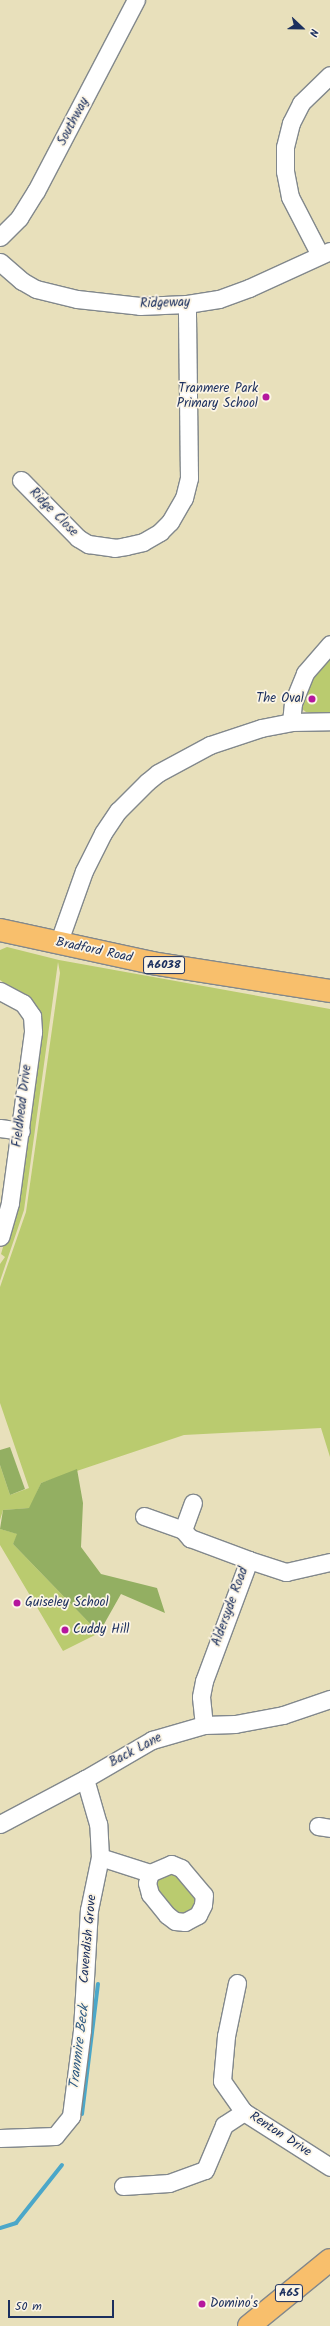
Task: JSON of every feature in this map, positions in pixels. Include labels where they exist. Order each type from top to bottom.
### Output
[{"type":"main road","name":"Bradford Road","points":[[0,930],[58,944],[152,963],[330,991]]},
{"type":"main road","name":"A65","points":[[248,2326],[330,2260]]},
{"type":"street","name":"Southway","points":[[0,237],[19,218],[36,192],[136,0]]},
{"type":"street","points":[[325,253],[290,197],[285,171],[285,147],[291,122],[301,103],[330,75]]},
{"type":"street","name":"Ridgeway","points":[[0,262],[22,281],[36,289],[77,299],[140,306],[187,304],[219,299],[325,253]]},
{"type":"street","name":"Ridge Close","points":[[20,480],[78,538],[88,544],[126,546],[143,542],[160,532],[170,522],[184,498],[189,478],[187,304]]},
{"type":"street","points":[[291,722],[293,703],[305,673],[330,644]]},
{"type":"street","points":[[58,944],[64,923],[97,842],[110,820],[158,772],[210,744],[261,728],[291,722],[330,721]]},
{"type":"street","name":"Fieldhead Drive","points":[[0,991],[23,1003],[32,1016],[33,1032],[21,1131],[10,1203],[0,1237]]},
{"type":"street","points":[[0,1128],[21,1131]]},
{"type":"street","points":[[183,1530],[193,1503]]},
{"type":"street","name":"Aldersyde Road","points":[[144,1516],[183,1530],[190,1538],[249,1560],[203,1686],[201,1697],[204,1725]]},
{"type":"street","points":[[249,1560],[286,1572],[330,1562]]},
{"type":"street","name":"Back Lane","points":[[0,1824],[85,1779],[152,1740],[204,1725],[235,1724],[283,1715],[330,1699]]},
{"type":"street","name":"Cavendish Grove","points":[[0,2138],[55,2136],[71,2116],[82,2030],[89,1910],[100,1857],[98,1824],[85,1779]]},
{"type":"street","points":[[100,1857],[150,1872]]},
{"type":"street","name":"Renton Drive","points":[[237,1983],[226,2036],[222,2081],[244,2112],[330,2167]]},
{"type":"street","points":[[123,2186],[169,2183],[206,2170],[224,2125],[244,2112]]},
{"type":"green space","name":"The Oval","points":[[330,652],[330,716],[306,712],[301,708],[300,700],[304,687]]},
{"type":"green space","points":[[7,947],[59,960],[330,1009],[330,1457],[321,1428],[184,1435],[41,1483],[30,1508],[3,1510],[0,1520],[0,1465],[10,1495],[29,1488],[0,1403],[0,1287],[26,1212],[60,973],[58,962],[24,1210],[0,1281],[0,1264],[5,1257],[1,1254],[15,1206],[41,1034],[4,983],[0,980],[0,950]]},
{"type":"green space","points":[[10,1447],[25,1489],[10,1495],[0,1465],[0,1450]]},
{"type":"green space","points":[[77,1469],[83,1503],[81,1547],[101,1574],[157,1588],[165,1613],[121,1594],[99,1633],[13,1544],[17,1534],[0,1529],[3,1510],[29,1508],[41,1483]]},
{"type":"green space","points":[[0,1529],[18,1534],[13,1544],[99,1633],[63,1651],[0,1545]]},
{"type":"green space","points":[[168,1871],[183,1879],[196,1899],[192,1912],[180,1914],[174,1911],[154,1889],[155,1875]]},
{"type":"waterway","name":"Tranmire Beck","points":[[82,2114],[98,1984]]},
{"type":"waterway","name":"Tranmire Beck","points":[[0,2228],[16,2223],[62,2165]]},
{"type":"place","name":"Tranmere Park Primary School","points":[[266,397]]},
{"type":"place","name":"The Oval","points":[[312,699]]},
{"type":"place","name":"Guiseley School","points":[[17,1603]]},
{"type":"place","name":"Cuddy Hill","points":[[65,1630]]},
{"type":"place","name":"Domino's","points":[[202,2304]]}]
